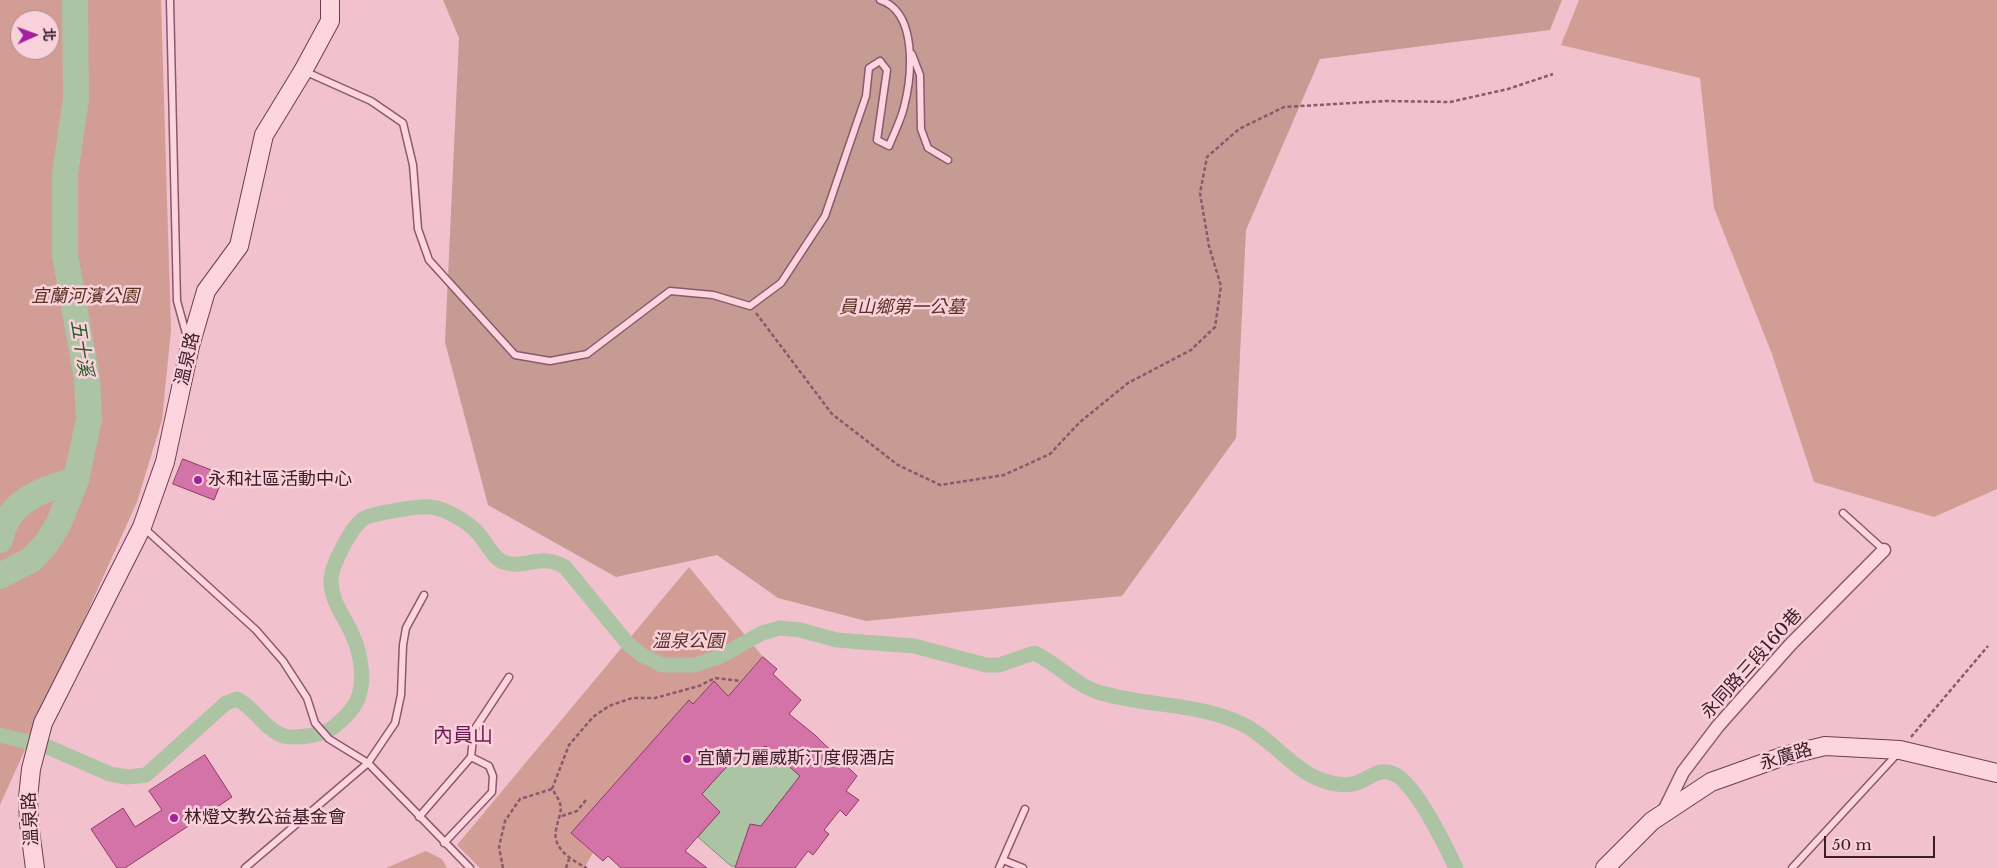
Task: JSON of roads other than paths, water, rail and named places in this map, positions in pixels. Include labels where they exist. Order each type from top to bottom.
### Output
[{"type":"street","name":"溫泉路","points":[[35,868],[29,823],[31,769],[43,723],[142,527],[165,462],[190,346],[206,291],[239,246],[264,135],[303,71],[330,21],[330,0]]},
{"type":"street","name":"永同路三段160巷","points":[[1663,814],[1683,772],[1718,726],[1790,645],[1884,550]]},
{"type":"street","name":"永廣路","points":[[1605,868],[1652,821],[1712,782],[1784,756],[1825,746],[1900,750],[1997,773]]},
{"type":"lane","points":[[170,0],[177,301],[190,346]]},
{"type":"lane","points":[[303,71],[371,101],[403,123],[414,165],[418,229],[429,260],[515,355],[550,361],[587,354],[670,292],[713,295],[750,306],[781,283],[825,216],[866,96],[869,68],[880,62],[887,70],[877,140],[889,146],[904,106],[911,58],[905,23],[887,2],[880,0]]},
{"type":"lane","points":[[908,43],[920,75],[921,129],[928,148],[948,160]]},
{"type":"lane","points":[[1843,513],[1884,550]]},
{"type":"lane","points":[[142,527],[256,630],[283,661],[307,698],[315,724],[329,739],[368,763],[470,868]]},
{"type":"lane","points":[[245,868],[368,763],[395,723],[401,695],[403,645],[406,628],[424,595]]},
{"type":"lane","points":[[419,817],[471,757],[474,730],[509,677]]},
{"type":"lane","points":[[1792,868],[1900,750]]},
{"type":"lane","points":[[444,843],[492,792],[493,776],[489,766],[471,757]]},
{"type":"lane","points":[[999,868],[1025,809]]},
{"type":"lane","points":[[1003,860],[1023,868]]},
{"type":"waterway","name":"五十溪","points":[[0,576],[31,560],[46,544],[58,525],[76,480],[89,419],[87,379],[65,255],[65,174],[76,99],[75,0]]},
{"type":"waterway","points":[[0,540],[10,515],[18,506],[39,493],[76,480]]},
{"type":"waterway","points":[[0,735],[48,747],[110,774],[127,777],[146,775],[226,703],[237,699],[271,729],[284,736],[311,736],[325,732],[335,726],[351,710],[360,693],[362,673],[356,643],[336,603],[332,590],[332,575],[342,548],[363,519],[396,510],[430,507],[443,510],[465,522],[484,540],[496,558],[503,562],[519,564],[548,561],[565,567],[628,644],[642,655],[662,665],[695,665],[721,656],[762,633],[780,628],[800,630],[837,640],[914,646],[986,665],[999,665],[1034,653],[1090,689],[1098,692],[1116,697],[1189,708],[1225,717],[1242,724],[1252,729],[1310,775],[1323,780],[1335,784],[1348,785],[1357,783],[1377,773],[1388,772],[1394,774],[1403,780],[1420,802],[1456,868]]},
{"type":"place","name":"永和社區活動中心","points":[[198,480]]},
{"type":"place","name":"宜蘭力麗威斯汀度假酒店","points":[[687,759]]},
{"type":"place","name":"林燈文教公益基金會","points":[[174,818]]},
{"type":"district","name":"內員山","points":[[463,736]]},
{"type":"park label","name":"宜蘭河濱公園","points":[[85,297]]},
{"type":"park label","name":"員山鄉第一公墓","points":[[902,308]]},
{"type":"park label","name":"溫泉公園","points":[[688,642]]}]
